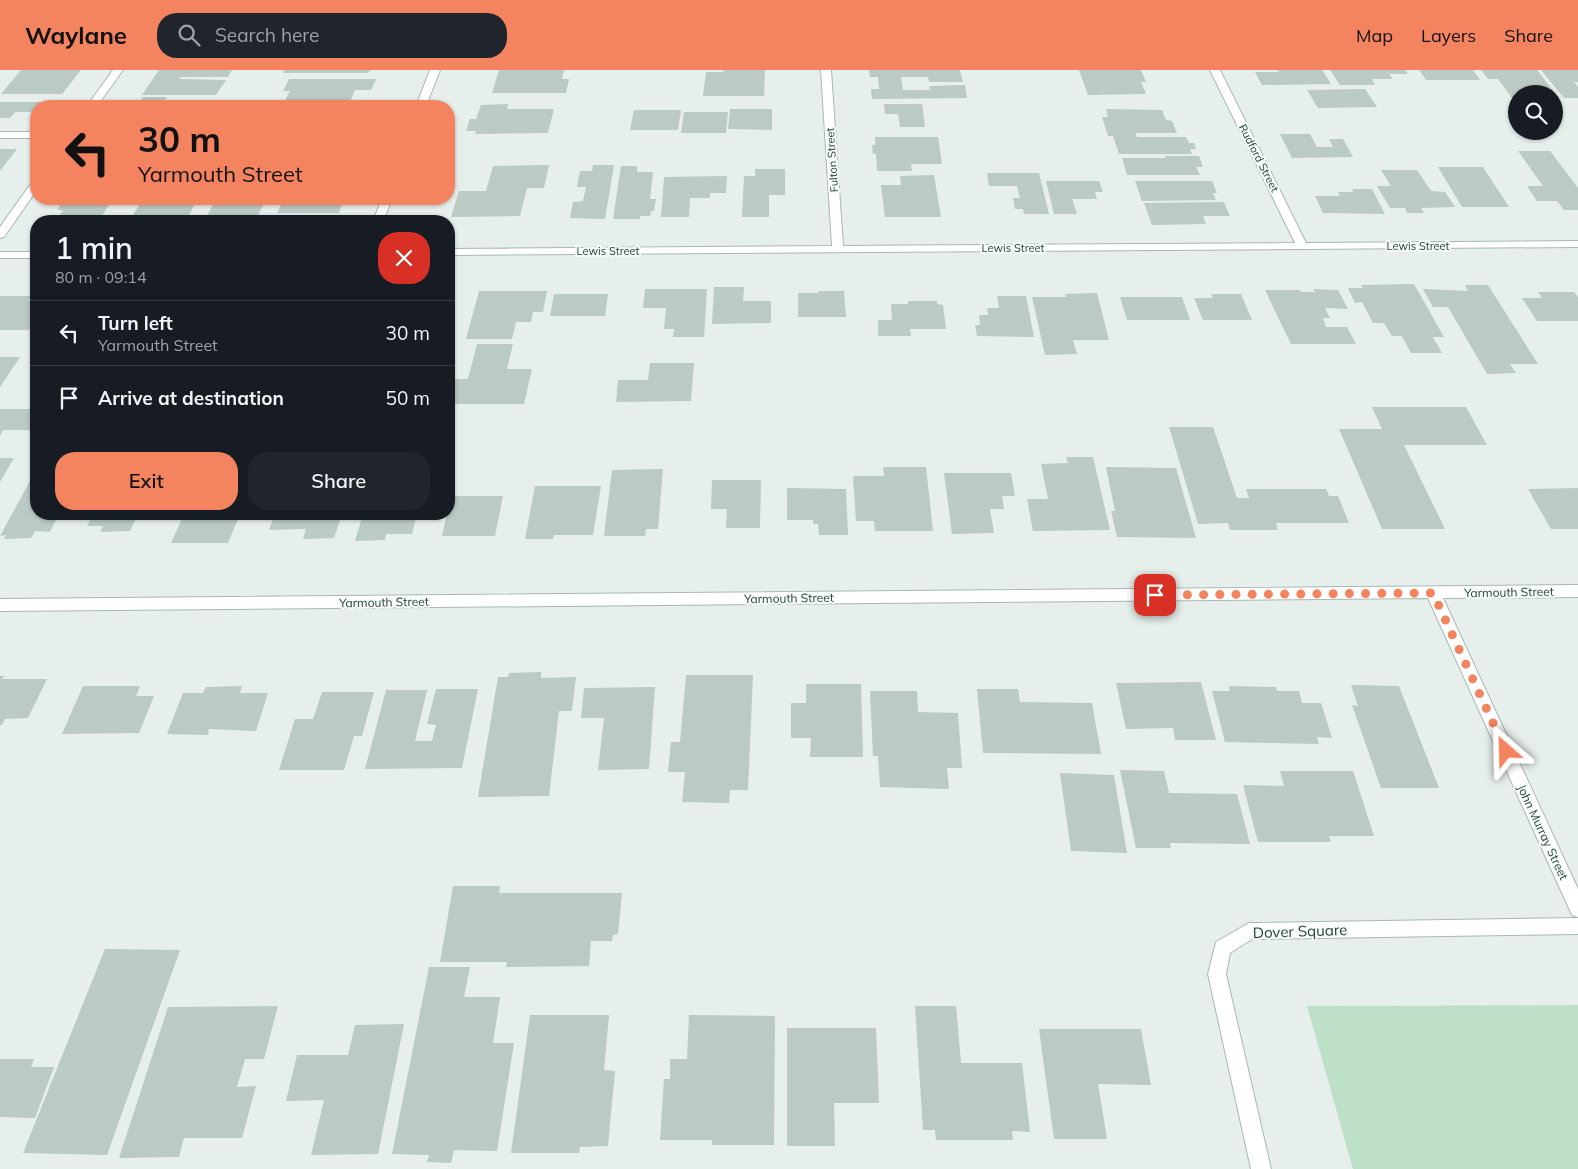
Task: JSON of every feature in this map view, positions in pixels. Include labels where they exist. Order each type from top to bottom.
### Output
[{"type":"street","points":[[96,100],[118,70]]},
{"type":"street","points":[[424,100],[435,70]]},
{"type":"street","name":"Fulton Street","points":[[826,70],[838,250]]},
{"type":"street","name":"Rudford Street","points":[[1215,70],[1302,246]]},
{"type":"street","points":[[0,135],[30,135]]},
{"type":"street","points":[[0,235],[30,192]]},
{"type":"street","name":"Lewis Street","points":[[455,252],[1578,244]]},
{"type":"street","points":[[0,255],[30,255]]},
{"type":"street","name":"Yarmouth Street","points":[[0,605],[1578,591]]},
{"type":"street","name":"John Murray Street","points":[[1433,593],[1578,909]]},
{"type":"street","name":"Dover Square","points":[[1261,1169],[1217,974],[1222,948],[1248,931],[1578,926]]},
{"type":"green space","points":[[1578,1005],[1578,1169],[1353,1169],[1307,1006]]},
{"type":"building","points":[[21,70],[81,70],[62,94],[1,94]]},
{"type":"building","points":[[159,70],[232,70],[228,77],[181,77],[179,79],[226,80],[216,95],[142,95]]},
{"type":"building","points":[[284,70],[370,70],[368,73],[283,73]]},
{"type":"building","points":[[499,70],[564,70],[562,79],[569,79],[566,93],[492,93]]},
{"type":"building","points":[[724,70],[765,70],[764,96],[703,96],[706,72],[723,72]]},
{"type":"building","points":[[869,70],[960,70],[963,82],[929,82],[928,77],[901,77],[903,90],[930,90],[929,86],[965,85],[967,98],[872,99],[871,89],[879,89],[878,77],[870,77]]},
{"type":"building","points":[[1079,70],[1141,70],[1146,82],[1141,82],[1146,94],[1088,95]]},
{"type":"building","points":[[1278,70],[1322,70],[1331,84],[1262,85],[1255,72],[1279,72]]},
{"type":"building","points":[[1330,70],[1405,70],[1408,74],[1389,74],[1393,79],[1372,79],[1375,85],[1340,85]]},
{"type":"building","points":[[1419,70],[1473,70],[1480,80],[1426,80]]},
{"type":"building","points":[[1481,70],[1537,70],[1549,85],[1508,85],[1508,93],[1498,79],[1488,79]]},
{"type":"building","points":[[1541,70],[1578,70],[1578,82],[1574,82],[1578,87],[1578,98],[1564,98],[1563,85],[1553,85]]},
{"type":"building","points":[[289,79],[376,79],[371,90],[355,90],[351,100],[285,100],[290,91],[283,91]]},
{"type":"building","points":[[1365,89],[1377,107],[1318,108],[1307,90]]},
{"type":"building","points":[[143,97],[167,97],[165,100],[141,100]]},
{"type":"building","points":[[0,102],[30,102],[30,112],[15,112],[10,118],[0,118]]},
{"type":"building","points":[[508,104],[507,109],[554,109],[548,133],[475,134],[476,131],[466,131],[470,119],[476,119],[481,105]]},
{"type":"building","points":[[884,104],[922,104],[925,127],[900,127],[898,114],[885,114]]},
{"type":"building","points":[[730,109],[772,109],[772,130],[728,129]]},
{"type":"building","points":[[1106,109],[1162,110],[1166,120],[1172,121],[1177,133],[1135,133],[1137,137],[1186,137],[1189,143],[1194,143],[1196,149],[1190,149],[1192,154],[1119,154],[1113,136],[1108,136],[1102,117],[1108,117]]},
{"type":"building","points":[[634,110],[681,110],[678,130],[630,130]]},
{"type":"building","points":[[684,112],[728,112],[726,133],[681,133]]},
{"type":"building","points":[[1280,134],[1310,134],[1317,147],[1333,147],[1329,139],[1343,139],[1353,157],[1292,158]]},
{"type":"building","points":[[875,137],[938,137],[942,164],[911,164],[912,171],[877,171],[876,154],[873,154],[872,145],[875,145]]},
{"type":"building","points":[[0,149],[17,149],[0,171]]},
{"type":"building","points":[[1518,151],[1550,151],[1578,188],[1578,210],[1564,210],[1557,201],[1537,201],[1527,186],[1543,186]]},
{"type":"building","points":[[1165,156],[1199,156],[1203,167],[1196,167],[1200,175],[1127,175],[1122,158],[1166,158]]},
{"type":"building","points":[[549,165],[544,188],[527,188],[520,216],[455,217],[455,215],[452,215],[459,191],[486,191],[493,166]]},
{"type":"building","points":[[593,165],[614,165],[605,219],[570,218],[573,202],[583,201],[586,187],[577,187],[580,171],[592,171]]},
{"type":"building","points":[[621,166],[637,166],[637,172],[653,172],[650,199],[656,199],[654,211],[651,211],[650,216],[640,216],[640,219],[613,219]]},
{"type":"building","points":[[1438,167],[1483,167],[1509,207],[1462,207]]},
{"type":"building","points":[[755,169],[785,169],[785,195],[769,195],[769,217],[742,217],[744,176],[755,176]]},
{"type":"building","points":[[1381,170],[1417,170],[1431,191],[1445,192],[1455,207],[1421,208],[1424,213],[1407,213],[1405,208],[1390,208],[1377,186],[1391,186]]},
{"type":"building","points":[[987,173],[1039,173],[1049,214],[1024,214],[1023,209],[1015,209],[1013,198],[1020,198],[1017,186],[989,186]]},
{"type":"building","points":[[934,175],[941,217],[885,217],[881,185],[901,185],[900,176]]},
{"type":"building","points":[[727,176],[726,193],[710,193],[710,198],[690,198],[689,217],[661,217],[664,177]]},
{"type":"building","points":[[1046,181],[1099,181],[1103,192],[1095,192],[1097,199],[1072,199],[1077,214],[1054,214]]},
{"type":"building","points":[[1135,181],[1212,181],[1217,193],[1213,193],[1216,200],[1142,201]]},
{"type":"building","points":[[1352,189],[1372,189],[1385,214],[1323,213],[1315,196],[1340,196],[1338,192],[1353,192]]},
{"type":"building","points":[[1224,202],[1230,216],[1203,216],[1206,224],[1152,225],[1144,203]]},
{"type":"building","points":[[61,205],[109,205],[102,215],[60,215],[63,210],[57,210]]},
{"type":"building","points":[[139,205],[194,205],[189,215],[133,215]]},
{"type":"building","points":[[213,205],[263,205],[258,215],[207,215]]},
{"type":"building","points":[[281,205],[342,205],[339,213],[277,213]]},
{"type":"building","points":[[1414,284],[1444,337],[1433,337],[1442,353],[1411,353],[1402,336],[1392,336],[1384,323],[1373,323],[1362,302],[1355,303],[1348,288],[1363,288],[1361,285]]},
{"type":"building","points":[[1465,285],[1488,285],[1538,364],[1510,364],[1516,373],[1487,374],[1448,307],[1433,307],[1423,289],[1468,291]]},
{"type":"building","points":[[714,287],[744,287],[743,301],[771,301],[771,323],[712,324]]},
{"type":"building","points":[[645,289],[707,289],[704,337],[673,337],[674,329],[664,329],[666,308],[643,308]]},
{"type":"building","points":[[1313,289],[1338,290],[1348,309],[1325,308],[1330,318],[1323,318],[1326,327],[1347,327],[1356,344],[1291,344],[1265,290],[1315,292]]},
{"type":"building","points":[[479,291],[547,291],[543,312],[533,312],[531,322],[516,322],[512,339],[466,339]]},
{"type":"building","points":[[818,291],[844,291],[846,317],[798,317],[798,293],[818,293]]},
{"type":"building","points":[[1538,292],[1574,292],[1578,297],[1578,321],[1537,321],[1522,298],[1542,298]]},
{"type":"building","points":[[1097,293],[1109,340],[1073,340],[1077,354],[1045,355],[1032,297],[1066,297],[1065,294]]},
{"type":"building","points":[[554,294],[608,294],[605,316],[550,316]]},
{"type":"building","points":[[1211,294],[1241,294],[1252,320],[1203,320],[1194,298],[1213,298]]},
{"type":"building","points":[[0,296],[30,296],[28,301],[30,301],[30,330],[0,330]]},
{"type":"building","points":[[997,296],[1026,296],[1034,337],[977,336],[975,325],[980,325],[979,315],[988,315],[987,308],[999,308]]},
{"type":"building","points":[[1120,297],[1182,297],[1190,320],[1127,320]]},
{"type":"building","points":[[908,301],[937,301],[937,304],[943,305],[946,329],[910,329],[911,336],[878,336],[878,320],[892,320],[891,304],[908,304]]},
{"type":"building","points":[[477,344],[513,344],[507,369],[532,369],[524,404],[455,404],[455,379],[468,379]]},
{"type":"building","points":[[0,357],[20,357],[0,387]]},
{"type":"building","points":[[650,363],[694,363],[691,401],[616,402],[618,380],[648,380]]},
{"type":"building","points":[[1372,407],[1466,407],[1487,445],[1404,445],[1445,529],[1382,529],[1339,429],[1382,429]]},
{"type":"building","points":[[0,409],[30,409],[30,430],[3,430],[0,436]]},
{"type":"building","points":[[1169,427],[1213,427],[1237,498],[1249,498],[1246,489],[1326,489],[1329,496],[1338,496],[1349,523],[1276,523],[1278,530],[1230,530],[1228,523],[1198,524]]},
{"type":"building","points":[[1066,457],[1093,457],[1110,530],[1033,531],[1027,499],[1048,499],[1041,464],[1068,463]]},
{"type":"building","points":[[0,458],[14,458],[0,482]]},
{"type":"building","points":[[883,467],[926,467],[933,531],[875,531],[874,521],[856,521],[853,476],[884,476]]},
{"type":"building","points":[[1106,467],[1176,468],[1196,538],[1117,537],[1111,511],[1115,511]]},
{"type":"building","points":[[663,469],[658,529],[646,529],[645,536],[604,536],[612,470]]},
{"type":"building","points":[[944,473],[1011,473],[1015,496],[1002,496],[1004,509],[990,509],[994,533],[952,534]]},
{"type":"building","points":[[712,480],[761,480],[760,528],[726,528],[727,509],[711,509]]},
{"type":"building","points":[[30,481],[30,520],[56,520],[50,532],[35,531],[31,538],[4,539],[6,535],[0,536]]},
{"type":"building","points":[[535,486],[601,486],[593,535],[554,535],[553,539],[525,539]]},
{"type":"building","points":[[787,488],[846,489],[848,535],[819,535],[818,524],[813,524],[813,520],[787,520]]},
{"type":"building","points":[[1578,488],[1578,529],[1551,529],[1528,489]]},
{"type":"building","points":[[455,496],[503,496],[495,536],[442,536],[446,520],[455,520]]},
{"type":"building","points":[[90,520],[135,520],[130,531],[100,532],[103,526],[87,526]]},
{"type":"building","points":[[181,520],[238,520],[228,543],[171,543]]},
{"type":"building","points":[[273,520],[340,520],[334,538],[303,539],[306,529],[269,530]]},
{"type":"building","points":[[361,520],[416,520],[412,534],[386,534],[385,540],[355,541]]},
{"type":"building","points":[[541,672],[541,678],[576,677],[572,711],[559,711],[549,796],[478,797],[498,677],[508,677],[509,673]]},
{"type":"building","points":[[686,675],[753,675],[748,790],[730,790],[729,803],[682,802],[685,772],[668,772],[671,742],[680,742]]},
{"type":"building","points":[[0,676],[4,676],[2,679],[47,679],[28,718],[5,719],[2,725],[0,725]]},
{"type":"building","points":[[1201,682],[1216,740],[1175,740],[1173,728],[1126,729],[1116,683]]},
{"type":"building","points":[[806,684],[861,684],[863,757],[810,757],[811,738],[791,738],[791,703],[806,703]]},
{"type":"building","points":[[1351,685],[1399,686],[1439,788],[1381,788],[1352,705],[1358,706]]},
{"type":"building","points":[[83,686],[140,686],[136,696],[154,696],[139,733],[62,734]]},
{"type":"building","points":[[242,686],[240,693],[268,693],[256,731],[209,729],[208,735],[167,734],[183,693],[203,693],[206,687]]},
{"type":"building","points":[[1229,686],[1276,687],[1277,691],[1299,691],[1302,703],[1321,703],[1332,738],[1317,737],[1319,744],[1225,742],[1212,691],[1230,691]]},
{"type":"building","points":[[655,687],[649,769],[598,770],[604,718],[581,718],[584,688]]},
{"type":"building","points":[[436,689],[478,689],[462,768],[365,769],[386,690],[427,690],[415,741],[432,741],[436,725],[427,724]]},
{"type":"building","points":[[977,689],[1018,689],[1020,702],[1092,703],[1101,754],[983,753]]},
{"type":"building","points":[[870,691],[917,691],[918,712],[958,713],[962,768],[947,768],[949,789],[880,787],[878,756],[873,756]]},
{"type":"building","points":[[322,692],[374,692],[362,736],[354,736],[344,770],[279,770],[295,719],[313,719]]},
{"type":"building","points":[[1120,770],[1164,771],[1169,793],[1237,794],[1250,844],[1170,843],[1171,848],[1136,848]]},
{"type":"building","points":[[1280,771],[1353,771],[1374,836],[1329,836],[1331,842],[1258,842],[1243,785],[1284,786]]},
{"type":"building","points":[[1060,773],[1114,775],[1127,853],[1071,851]]},
{"type":"building","points":[[453,886],[500,886],[499,893],[622,893],[618,934],[613,935],[612,941],[591,941],[589,966],[506,967],[507,962],[440,962]]},
{"type":"building","points":[[105,949],[180,950],[107,1155],[23,1153]]},
{"type":"building","points":[[429,967],[470,967],[464,997],[500,997],[493,1043],[514,1043],[497,1151],[454,1150],[451,1163],[427,1162],[429,1155],[392,1154]]},
{"type":"building","points":[[278,1006],[264,1059],[245,1059],[237,1087],[256,1086],[242,1138],[184,1138],[179,1157],[119,1158],[168,1007]]},
{"type":"building","points":[[915,1006],[956,1006],[961,1063],[1022,1063],[1030,1132],[1012,1131],[1013,1140],[936,1140],[935,1130],[923,1130]]},
{"type":"building","points":[[530,1015],[609,1015],[604,1070],[615,1071],[608,1146],[580,1147],[579,1153],[511,1153]]},
{"type":"building","points":[[689,1015],[775,1016],[774,1145],[712,1145],[712,1140],[660,1140],[664,1079],[670,1079],[670,1059],[687,1059]]},
{"type":"building","points":[[404,1024],[378,1154],[311,1155],[324,1100],[286,1101],[297,1055],[348,1055],[355,1025]]},
{"type":"building","points":[[787,1028],[876,1028],[879,1103],[834,1103],[835,1146],[787,1146]]},
{"type":"building","points":[[1039,1029],[1141,1029],[1151,1085],[1098,1084],[1107,1139],[1054,1139]]},
{"type":"building","points":[[0,1059],[34,1059],[31,1067],[54,1067],[35,1118],[0,1117]]},
{"type":"route","points":[[1155,595],[1433,593],[1506,751]]}]
